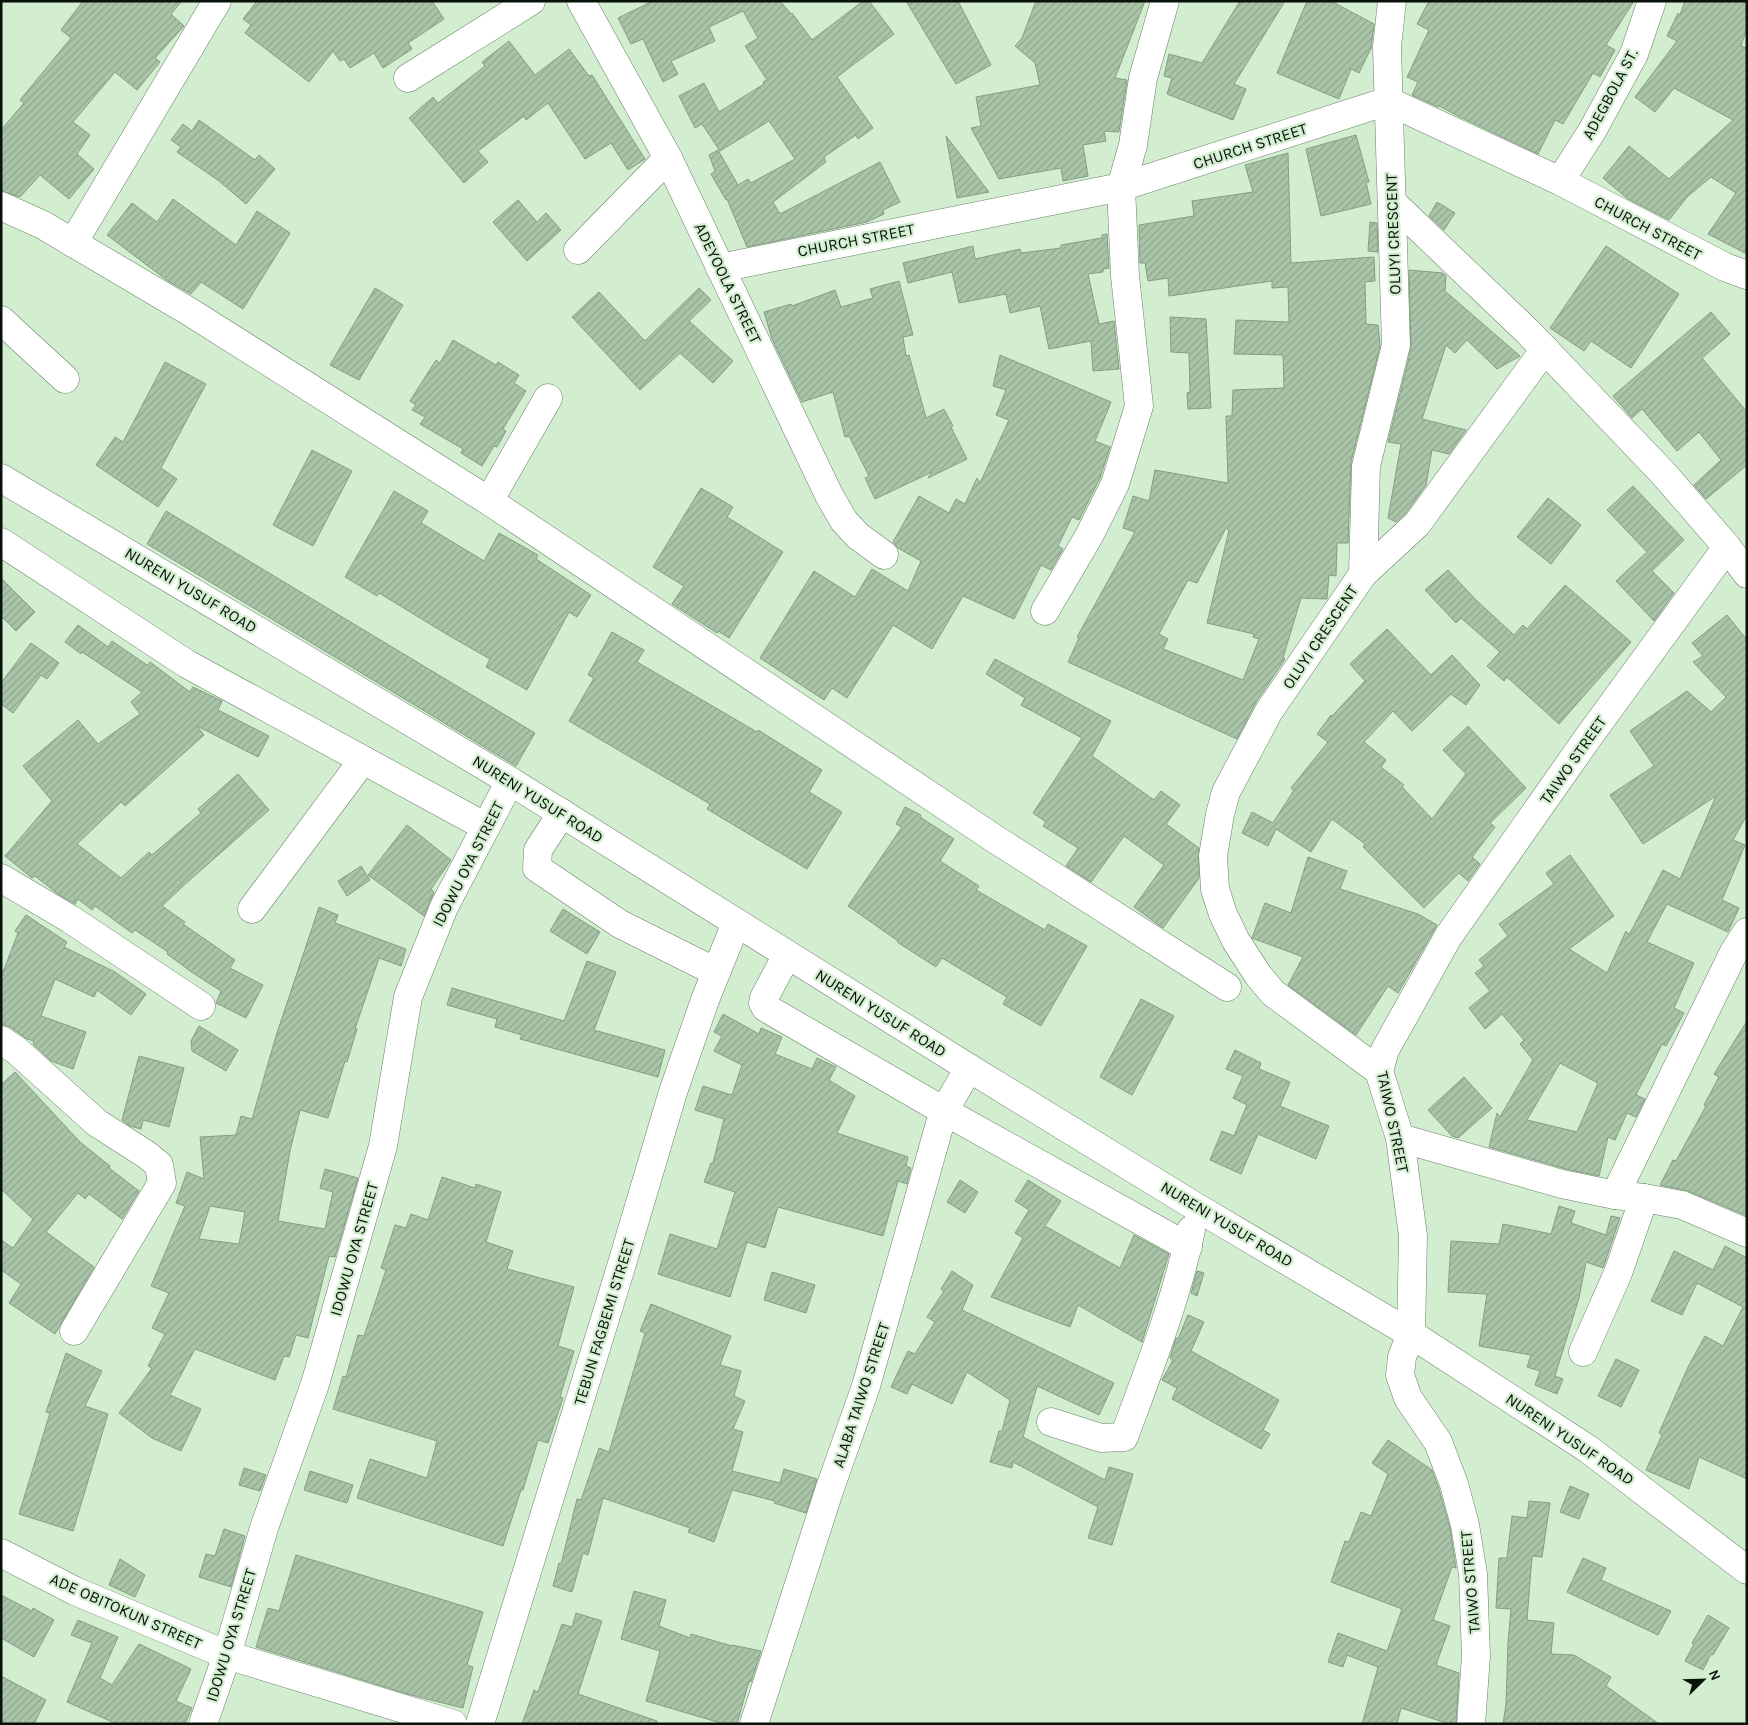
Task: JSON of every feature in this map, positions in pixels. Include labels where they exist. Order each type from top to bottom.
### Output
[{"type":"street","points":[[73,243],[216,1]]},
{"type":"street","points":[[408,78],[531,1]]},
{"type":"street","name":"ADEYOOLA STREET","points":[[581,1],[668,158],[829,495],[844,521],[858,536],[884,555]]},
{"type":"street","points":[[1045,611],[1089,536],[1115,484],[1139,406],[1125,276],[1121,188],[1133,145],[1143,78],[1165,1]]},
{"type":"street","name":"OLUYI CRESCENT","points":[[1379,1071],[1273,993],[1258,975],[1236,941],[1223,914],[1215,889],[1213,856],[1220,814],[1226,792],[1269,711],[1363,574],[1366,466],[1396,344],[1387,47],[1392,1]]},
{"type":"street","name":"ADEGBOLA ST.","points":[[1560,182],[1592,131],[1634,54],[1652,1]]},
{"type":"street","name":"CHURCH STREET","points":[[720,268],[1121,188],[1388,101],[1560,182],[1724,267],[1747,275]]},
{"type":"street","points":[[578,250],[668,158]]},
{"type":"street","points":[[1392,202],[1545,349],[1663,473],[1747,574]]},
{"type":"street","points":[[1,206],[43,225],[190,312],[489,501],[987,834],[1227,987]]},
{"type":"street","points":[[1,320],[66,379]]},
{"type":"street","points":[[1363,574],[1418,524],[1545,349]]},
{"type":"street","points":[[489,501],[548,398]]},
{"type":"street","name":"NURENI YUSUF ROAD","points":[[1,478],[510,781],[969,1068],[1196,1207],[1412,1334],[1588,1448],[1747,1570]]},
{"type":"street","points":[[1,542],[187,664],[486,827]]},
{"type":"street","name":"TAIWO STREET","points":[[1470,1724],[1476,1656],[1473,1574],[1465,1525],[1454,1484],[1438,1442],[1408,1398],[1400,1375],[1402,1358],[1412,1334],[1413,1236],[1400,1138],[1379,1071],[1385,1050],[1448,937],[1587,739],[1726,547]]},
{"type":"street","points":[[252,909],[363,760]]},
{"type":"street","name":"IDOWU OYA STREET","points":[[203,1724],[264,1528],[316,1384],[383,1146],[408,997],[444,907],[510,781]]},
{"type":"street","points":[[562,813],[538,850],[537,868],[620,924],[716,972]]},
{"type":"street","points":[[1,878],[70,919],[201,1006]]},
{"type":"street","name":"TEBUN FAGBEMI STREET","points":[[480,1724],[673,1092],[705,1000],[736,923]]},
{"type":"street","points":[[1615,1195],[1734,952],[1747,932]]},
{"type":"street","points":[[787,955],[764,998],[763,1003],[766,1008],[944,1111],[1188,1247]]},
{"type":"street","points":[[1,1040],[16,1050],[98,1123],[147,1154],[159,1165],[162,1183],[74,1331]]},
{"type":"street","name":"ALABA TAIWO STREET","points":[[754,1724],[829,1491],[866,1386],[939,1126],[944,1111],[969,1068]]},
{"type":"street","points":[[1400,1138],[1562,1184],[1615,1195],[1682,1205],[1747,1233]]},
{"type":"street","points":[[1583,1352],[1618,1273],[1644,1198]]},
{"type":"street","points":[[1050,1422],[1101,1438],[1124,1437],[1160,1339],[1185,1262],[1196,1207]]},
{"type":"street","name":"ADE OBITOKUN STREET","points":[[1,1553],[75,1591],[226,1655],[453,1724]]},
{"type":"building","points":[[83,1],[182,1],[171,14],[184,26],[155,58],[160,62],[137,90],[115,72],[73,122],[90,135],[77,154],[94,169],[69,199],[40,175],[20,197],[1,191],[1,130],[24,103],[20,100],[71,38],[61,30]]},
{"type":"building","points":[[257,1],[432,1],[444,19],[408,43],[412,49],[383,68],[374,53],[350,68],[344,59],[340,61],[333,51],[309,82],[245,33],[251,25],[243,19]]},
{"type":"building","points":[[653,1],[780,1],[792,13],[812,40],[863,1],[869,1],[894,34],[837,77],[873,128],[858,139],[856,135],[824,157],[826,162],[773,202],[780,214],[880,162],[900,202],[883,210],[884,214],[867,222],[747,247],[727,199],[711,174],[715,171],[709,155],[718,150],[738,185],[748,179],[751,183],[795,159],[769,121],[720,151],[702,124],[695,128],[679,96],[704,83],[719,112],[764,84],[763,82],[767,80],[745,46],[758,38],[743,11],[709,27],[715,41],[671,61],[678,74],[663,82],[643,39],[631,44],[618,18]]},
{"type":"building","points":[[906,1],[958,1],[991,65],[956,84]]},
{"type":"building","points":[[1036,1],[1145,1],[1115,78],[1127,80],[1119,132],[1104,131],[1106,141],[1083,145],[1088,176],[1063,181],[1061,168],[999,179],[971,128],[981,126],[976,97],[1040,85],[1035,63],[1015,46],[1022,38]]},
{"type":"building","points":[[1240,1],[1285,1],[1234,84],[1246,89],[1233,120],[1167,94],[1172,78],[1164,76],[1169,54],[1202,63]]},
{"type":"building","points":[[1307,1],[1331,1],[1374,24],[1371,48],[1359,73],[1351,69],[1339,99],[1277,73]]},
{"type":"building","points":[[1429,1],[1634,1],[1606,45],[1615,50],[1600,77],[1593,73],[1563,124],[1555,120],[1538,154],[1412,95],[1418,82],[1407,77],[1429,30],[1417,24]]},
{"type":"building","points":[[1685,1],[1747,1],[1747,28],[1741,46],[1747,48],[1747,254],[1708,234],[1736,193],[1711,177],[1687,197],[1669,220],[1628,199],[1603,178],[1629,146],[1669,179],[1733,120],[1674,88],[1655,112],[1635,97],[1677,41],[1667,36],[1678,13],[1680,15]]},
{"type":"building","points":[[509,41],[535,75],[569,49],[589,76],[592,75],[645,159],[628,170],[611,143],[585,159],[548,103],[526,120],[524,116],[478,151],[488,162],[464,183],[409,118],[433,97],[438,103],[485,66],[482,62]]},
{"type":"building","points":[[199,120],[255,160],[259,155],[275,169],[246,204],[219,181],[177,152],[181,147],[171,140],[183,124],[192,131]]},
{"type":"building","points":[[1356,135],[1369,182],[1366,182],[1371,204],[1321,216],[1306,149]]},
{"type":"building","points":[[946,136],[989,192],[957,198]]},
{"type":"building","points":[[1288,153],[1291,263],[1374,257],[1375,281],[1365,282],[1366,324],[1378,325],[1380,346],[1351,462],[1348,543],[1337,543],[1336,576],[1329,575],[1327,599],[1301,598],[1283,658],[1285,659],[1256,702],[1237,739],[1068,662],[1079,638],[1077,637],[1135,532],[1123,528],[1133,496],[1149,501],[1155,470],[1228,483],[1226,416],[1232,416],[1233,390],[1284,388],[1283,355],[1234,354],[1236,320],[1289,322],[1288,287],[1272,288],[1272,281],[1169,296],[1168,278],[1148,281],[1145,263],[1140,263],[1139,225],[1194,216],[1192,201],[1253,192],[1245,165]],"holes":[[[1226,528],[1229,530],[1207,623],[1254,634],[1253,637],[1259,639],[1243,680],[1163,649],[1168,639],[1159,634],[1188,580],[1197,583]]]},
{"type":"building","points":[[173,199],[236,245],[257,211],[290,233],[243,309],[201,282],[191,294],[168,281],[107,235],[132,203],[157,222]]},
{"type":"building","points":[[518,200],[537,222],[546,213],[561,230],[527,261],[493,222]]},
{"type":"building","points":[[1437,202],[1455,213],[1444,230],[1429,216]]},
{"type":"building","points":[[1370,222],[1377,223],[1378,252],[1368,251]]},
{"type":"building","points":[[1107,234],[1109,268],[1103,269],[1103,272],[1088,274],[1099,324],[1114,321],[1119,369],[1093,371],[1091,341],[1049,349],[1040,306],[1010,313],[1006,294],[959,303],[952,272],[908,283],[903,263],[973,246],[975,259],[1020,249],[1021,253],[1061,248],[1061,245],[1102,238],[1102,235]]},
{"type":"building","points":[[1606,246],[1679,294],[1631,368],[1591,341],[1584,351],[1550,328]]},
{"type":"building","points":[[1409,270],[1443,273],[1446,276],[1445,291],[1520,356],[1497,369],[1467,340],[1455,353],[1446,345],[1422,419],[1466,430],[1449,454],[1432,450],[1426,485],[1405,514],[1396,522],[1388,518],[1401,444],[1388,442],[1411,349]]},
{"type":"building","points":[[899,281],[913,335],[903,337],[906,356],[909,355],[926,418],[944,409],[967,459],[928,478],[932,472],[875,499],[865,478],[869,476],[849,436],[845,437],[833,392],[802,402],[772,339],[764,312],[791,304],[792,306],[835,290],[841,307],[873,298],[870,289]]},
{"type":"building","points":[[375,288],[403,305],[359,380],[330,365]]},
{"type":"building","points":[[699,288],[711,300],[689,321],[733,361],[713,383],[680,353],[640,390],[572,317],[599,292],[645,341]]},
{"type":"building","points":[[1711,312],[1730,334],[1702,358],[1747,412],[1747,465],[1706,499],[1694,485],[1721,460],[1699,432],[1677,451],[1642,409],[1632,418],[1613,396]]},
{"type":"building","points":[[1170,317],[1206,319],[1211,408],[1188,409],[1187,393],[1190,392],[1189,353],[1171,352]]},
{"type":"building","points":[[453,340],[496,365],[498,362],[519,375],[514,383],[526,391],[503,429],[506,431],[497,447],[494,446],[482,466],[461,453],[463,449],[420,424],[425,417],[412,410],[416,405],[410,401],[436,360],[440,363]]},
{"type":"building","points":[[1000,355],[1111,402],[1095,441],[1110,447],[1100,478],[1079,520],[1072,517],[1058,546],[1063,549],[1051,570],[1041,565],[1014,619],[963,596],[932,649],[893,625],[847,698],[832,688],[824,700],[760,658],[814,571],[855,597],[872,569],[908,591],[921,561],[898,548],[893,542],[919,496],[949,513],[956,499],[965,504],[977,478],[980,483],[1009,420],[996,415],[1006,390],[993,386]]},
{"type":"building","points":[[165,362],[206,384],[161,468],[177,479],[158,507],[96,465],[115,437],[123,442]]},
{"type":"building","points":[[312,450],[352,471],[313,546],[273,525]]},
{"type":"building","points":[[1633,486],[1684,540],[1652,571],[1674,593],[1654,621],[1616,581],[1647,552],[1607,510]]},
{"type":"building","points":[[701,488],[733,507],[727,517],[783,552],[729,638],[718,631],[717,633],[672,604],[684,586],[653,567]]},
{"type":"building","points":[[394,491],[428,511],[421,523],[484,561],[499,533],[538,555],[536,559],[591,595],[577,617],[569,612],[527,690],[486,667],[490,659],[379,593],[377,596],[345,577]]},
{"type":"building","points":[[1548,498],[1581,525],[1551,564],[1517,537]]},
{"type":"building","points":[[166,511],[535,733],[516,766],[147,544]]},
{"type":"building","points":[[1448,570],[1476,600],[1514,635],[1523,625],[1527,629],[1565,585],[1631,642],[1559,724],[1507,677],[1504,681],[1487,666],[1500,652],[1461,618],[1456,623],[1425,590]]},
{"type":"building","points":[[1,578],[35,612],[16,631],[1,616]]},
{"type":"building","points":[[1727,615],[1747,640],[1747,815],[1733,840],[1745,845],[1722,900],[1739,908],[1728,932],[1667,904],[1647,942],[1694,963],[1674,1008],[1684,1013],[1666,1046],[1662,1044],[1636,1095],[1645,1099],[1636,1117],[1627,1113],[1615,1140],[1608,1137],[1599,1176],[1566,1169],[1489,1147],[1497,1113],[1500,1117],[1533,1060],[1520,1044],[1524,1040],[1502,1014],[1485,1029],[1469,1008],[1490,991],[1475,973],[1484,966],[1479,960],[1508,936],[1499,924],[1554,884],[1546,873],[1570,855],[1614,916],[1569,949],[1607,973],[1626,931],[1629,935],[1663,870],[1680,879],[1716,796],[1643,844],[1610,795],[1654,766],[1630,731],[1687,691],[1711,712],[1726,697],[1693,662],[1703,656],[1692,643]],"holes":[[[1560,1063],[1598,1083],[1577,1132],[1527,1120]]]},
{"type":"building","points":[[78,625],[108,647],[112,641],[147,665],[150,662],[190,692],[193,687],[222,701],[218,710],[269,736],[258,757],[197,726],[204,735],[125,806],[121,802],[77,844],[121,878],[149,852],[152,855],[201,813],[198,809],[238,774],[269,810],[162,906],[185,922],[183,924],[235,960],[230,968],[263,985],[246,1018],[216,1003],[221,991],[167,954],[168,952],[135,930],[132,933],[95,906],[92,910],[78,899],[75,904],[58,894],[35,876],[32,878],[5,856],[52,801],[23,766],[78,720],[98,744],[140,714],[131,702],[142,692],[65,642]]},
{"type":"building","points":[[1387,629],[1431,675],[1452,655],[1480,685],[1466,705],[1451,694],[1412,731],[1393,711],[1364,742],[1386,760],[1381,767],[1404,785],[1402,787],[1432,819],[1466,774],[1443,750],[1468,726],[1526,788],[1490,823],[1495,827],[1472,857],[1480,864],[1468,881],[1459,873],[1424,908],[1363,847],[1365,844],[1332,819],[1311,852],[1276,829],[1268,846],[1242,833],[1252,812],[1273,823],[1294,790],[1291,788],[1328,742],[1317,734],[1331,715],[1365,681],[1350,664]]},
{"type":"building","points":[[612,632],[644,650],[637,662],[757,732],[758,730],[822,770],[809,792],[842,812],[807,869],[707,809],[710,804],[569,721],[594,678],[588,675]]},
{"type":"building","points":[[31,643],[59,663],[47,679],[41,675],[13,713],[1,704],[1,683]]},
{"type":"building","points":[[995,659],[1111,721],[1092,756],[1154,800],[1161,791],[1180,805],[1166,824],[1199,848],[1199,878],[1163,928],[1134,907],[1164,865],[1124,836],[1091,882],[1066,866],[1078,848],[1043,826],[1046,822],[1033,813],[1082,738],[1021,705],[1025,698],[986,674]]},
{"type":"building","points":[[905,807],[921,815],[920,817],[954,839],[940,861],[979,886],[976,890],[1045,930],[1048,924],[1087,946],[1041,1026],[1003,1004],[1007,997],[942,958],[936,967],[897,942],[848,906],[902,827],[896,824]]},
{"type":"building","points":[[407,825],[451,860],[431,889],[434,892],[424,916],[368,875]]},
{"type":"building","points":[[1308,857],[1347,871],[1340,889],[1418,914],[1437,925],[1398,993],[1388,986],[1356,1035],[1288,985],[1303,957],[1252,938],[1265,903],[1291,913]]},
{"type":"building","points":[[361,866],[370,880],[347,896],[338,881]]},
{"type":"building","points":[[319,907],[338,915],[335,923],[406,949],[401,966],[379,958],[328,1118],[300,1110],[290,1151],[278,1221],[325,1229],[333,1192],[320,1188],[325,1169],[358,1178],[335,1257],[329,1256],[308,1338],[296,1335],[289,1357],[284,1356],[275,1380],[195,1349],[170,1395],[201,1409],[181,1451],[152,1438],[119,1413],[152,1368],[148,1366],[165,1334],[152,1328],[169,1293],[151,1286],[185,1206],[176,1203],[187,1172],[204,1179],[200,1137],[236,1135],[241,1116],[252,1119],[276,1036]],"holes":[[[210,1206],[245,1212],[239,1244],[199,1239]]]},
{"type":"building","points":[[563,909],[600,932],[587,954],[550,931]]},
{"type":"building","points":[[26,915],[67,942],[64,947],[115,972],[146,994],[131,1015],[97,990],[94,997],[55,979],[41,1016],[86,1032],[73,1069],[51,1061],[33,1044],[34,1041],[1,1024],[1,977],[18,933],[15,931]]},
{"type":"building","points":[[587,961],[616,972],[594,1030],[665,1050],[658,1077],[520,1039],[522,1035],[495,1027],[497,1019],[447,1005],[452,988],[564,1021]]},
{"type":"building","points":[[1141,999],[1174,1016],[1132,1095],[1100,1077]]},
{"type":"building","points":[[723,1014],[759,1034],[761,1028],[782,1037],[775,1054],[812,1069],[817,1058],[836,1067],[829,1080],[855,1096],[837,1133],[908,1157],[906,1166],[911,1168],[907,1184],[898,1181],[883,1236],[778,1207],[765,1248],[747,1242],[730,1297],[658,1274],[670,1234],[717,1249],[735,1192],[704,1182],[711,1163],[713,1163],[724,1119],[695,1110],[703,1086],[732,1095],[742,1065],[714,1051],[722,1036],[714,1032]]},
{"type":"building","points":[[1747,1021],[1747,1216],[1688,1191],[1660,1185],[1673,1160],[1676,1161],[1706,1106],[1704,1105],[1719,1077],[1714,1074]]},
{"type":"building","points":[[199,1026],[238,1050],[226,1071],[192,1051],[191,1041]]},
{"type":"building","points":[[1235,1050],[1261,1063],[1259,1069],[1290,1082],[1280,1106],[1329,1126],[1316,1159],[1258,1134],[1241,1174],[1210,1160],[1222,1131],[1234,1136],[1247,1105],[1233,1098],[1243,1076],[1226,1069]]},
{"type":"building","points":[[139,1056],[184,1068],[169,1127],[143,1120],[141,1129],[130,1126],[122,1120]]},
{"type":"building","points":[[15,1072],[80,1142],[139,1191],[122,1219],[89,1194],[85,1199],[78,1193],[46,1232],[94,1267],[55,1334],[9,1303],[21,1284],[1,1270],[1,1240],[13,1248],[33,1219],[1,1189],[1,1085]]},
{"type":"building","points":[[1464,1077],[1492,1108],[1458,1138],[1452,1136],[1428,1110]]},
{"type":"building","points":[[442,1177],[475,1188],[476,1184],[501,1192],[486,1242],[513,1251],[507,1269],[574,1287],[558,1346],[574,1351],[560,1397],[563,1398],[548,1443],[538,1440],[503,1546],[357,1498],[370,1459],[427,1478],[437,1441],[333,1409],[343,1376],[346,1377],[358,1335],[364,1336],[386,1270],[381,1268],[395,1225],[406,1228],[411,1214],[428,1220]]},
{"type":"building","points":[[960,1180],[978,1192],[965,1213],[947,1202]]},
{"type":"building","points":[[1028,1180],[1061,1201],[1045,1226],[1120,1268],[1134,1235],[1169,1254],[1142,1342],[1078,1305],[1070,1327],[991,1297],[1023,1238],[1015,1233],[1029,1210],[1015,1201]]},
{"type":"building","points":[[1559,1206],[1575,1211],[1571,1223],[1606,1235],[1611,1216],[1620,1218],[1603,1268],[1586,1262],[1579,1298],[1555,1376],[1563,1379],[1557,1394],[1535,1385],[1540,1371],[1527,1367],[1531,1355],[1479,1346],[1487,1294],[1448,1292],[1451,1241],[1499,1244],[1503,1224],[1551,1234]]},
{"type":"building","points":[[1725,1246],[1747,1258],[1747,1479],[1699,1457],[1689,1489],[1646,1470],[1662,1435],[1659,1433],[1688,1367],[1705,1336],[1723,1346],[1743,1307],[1697,1283],[1682,1315],[1651,1301],[1674,1251],[1713,1270]]},
{"type":"building","points":[[952,1271],[973,1285],[962,1310],[1114,1383],[1099,1415],[1037,1386],[1023,1437],[1105,1480],[1109,1467],[1133,1474],[1112,1545],[1088,1538],[1098,1507],[1013,1462],[1012,1468],[990,1462],[999,1431],[1002,1431],[1010,1400],[967,1372],[952,1404],[912,1384],[907,1394],[891,1387],[908,1351],[915,1354],[935,1322],[927,1317],[944,1291],[941,1289]]},
{"type":"building","points":[[1197,1271],[1204,1273],[1197,1296],[1191,1293]]},
{"type":"building","points":[[772,1272],[815,1285],[806,1313],[764,1300]]},
{"type":"building","points":[[651,1304],[731,1336],[720,1365],[741,1371],[734,1396],[745,1401],[733,1429],[743,1432],[732,1471],[780,1483],[784,1469],[817,1479],[806,1513],[774,1503],[775,1501],[732,1490],[714,1542],[688,1532],[690,1528],[603,1498],[588,1555],[583,1553],[572,1592],[553,1586],[559,1563],[561,1564],[577,1499],[581,1500],[599,1448],[609,1452],[645,1333],[640,1331]]},
{"type":"building","points":[[1188,1315],[1204,1322],[1191,1351],[1279,1400],[1263,1430],[1270,1434],[1261,1449],[1172,1399],[1177,1388],[1162,1380],[1173,1360],[1170,1358],[1176,1338],[1178,1339]]},
{"type":"building","points":[[66,1353],[102,1371],[85,1406],[108,1414],[73,1531],[19,1514],[50,1413],[46,1412]]},
{"type":"building","points":[[1616,1359],[1639,1370],[1621,1407],[1598,1396]]},
{"type":"building","points":[[1388,1440],[1432,1470],[1450,1528],[1456,1568],[1452,1567],[1433,1620],[1450,1626],[1436,1665],[1459,1673],[1456,1724],[1449,1724],[1401,1708],[1397,1724],[1362,1724],[1378,1667],[1347,1655],[1343,1667],[1328,1662],[1338,1633],[1387,1651],[1402,1609],[1331,1582],[1345,1541],[1349,1542],[1361,1512],[1371,1516],[1388,1474],[1372,1463]]},
{"type":"building","points":[[244,1468],[266,1475],[260,1491],[239,1485]]},
{"type":"building","points":[[310,1471],[353,1485],[347,1503],[304,1490]]},
{"type":"building","points":[[1570,1486],[1589,1494],[1579,1519],[1560,1512]]},
{"type":"building","points":[[1529,1501],[1550,1503],[1542,1557],[1532,1556],[1527,1620],[1554,1623],[1551,1654],[1574,1655],[1611,1677],[1606,1686],[1659,1724],[1503,1724],[1506,1704],[1511,1609],[1496,1608],[1499,1558],[1507,1558],[1512,1516],[1527,1518]]},
{"type":"building","points":[[224,1529],[245,1536],[231,1587],[199,1577],[206,1554],[215,1556]]},
{"type":"building","points":[[296,1555],[483,1612],[467,1665],[473,1667],[463,1708],[407,1694],[256,1647],[268,1608],[279,1611]]},
{"type":"building","points":[[1583,1558],[1606,1568],[1601,1580],[1671,1611],[1658,1635],[1567,1592]]},
{"type":"building","points":[[120,1559],[145,1575],[135,1597],[109,1585]]},
{"type":"building","points":[[634,1591],[666,1600],[659,1626],[690,1638],[691,1634],[732,1646],[761,1651],[751,1682],[749,1681],[737,1724],[724,1724],[646,1701],[660,1651],[621,1639]]},
{"type":"building","points":[[1,1595],[32,1611],[33,1608],[54,1620],[34,1657],[1,1638]]},
{"type":"building","points":[[576,1613],[602,1621],[578,1694],[657,1721],[657,1724],[522,1724],[534,1690],[538,1692],[562,1624],[572,1627]]},
{"type":"building","points":[[1708,1615],[1729,1628],[1713,1655],[1711,1654],[1703,1670],[1685,1661],[1694,1644],[1692,1643]]},
{"type":"building","points":[[78,1620],[118,1637],[100,1678],[112,1685],[139,1644],[191,1669],[176,1701],[192,1708],[185,1724],[117,1724],[67,1702],[92,1643],[71,1635]]},
{"type":"building","points":[[1,1676],[46,1700],[34,1724],[1,1724]]}]
